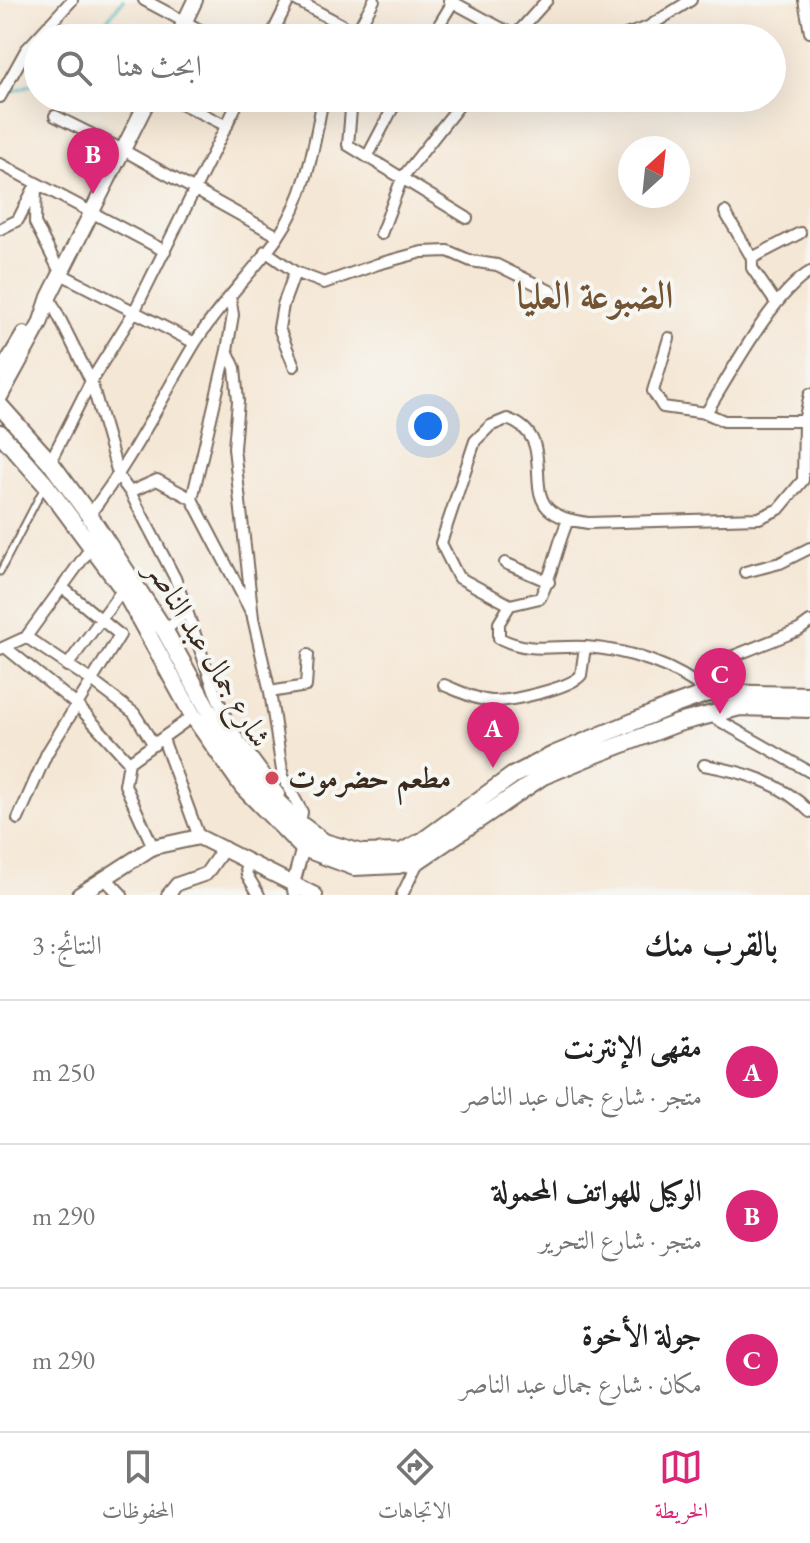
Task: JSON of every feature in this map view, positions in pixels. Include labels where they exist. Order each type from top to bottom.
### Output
[{"type":"main road","points":[[183,24],[195,0]]},
{"type":"main road","points":[[0,374],[49,297],[142,112]]},
{"type":"main road","points":[[0,397],[40,324],[49,297]]},
{"type":"main road","name":"شارع جمال عبد الناصر","points":[[0,406],[50,462],[89,515],[165,631],[221,733],[248,773],[324,842],[362,853],[401,852],[424,840],[512,776],[702,688],[810,695]]},
{"type":"main road","name":"شارع جمال عبد الناصر","points":[[0,433],[45,484],[123,589],[193,716],[243,787],[303,848],[354,867],[398,865],[419,860],[543,776],[678,723],[740,707],[810,709]]},
{"type":"main road","points":[[702,688],[717,697],[721,704],[711,716]]},
{"type":"main road","points":[[79,895],[153,847],[199,837],[294,889],[315,895]]},
{"type":"street","points":[[50,24],[72,0]]},
{"type":"street","points":[[144,0],[189,24]]},
{"type":"street","points":[[277,24],[289,0]]},
{"type":"street","points":[[296,0],[336,24]]},
{"type":"street","points":[[364,24],[374,0]]},
{"type":"street","points":[[526,24],[547,0]]},
{"type":"street","points":[[653,24],[691,0]]},
{"type":"street","points":[[804,0],[810,32]]},
{"type":"street","points":[[439,24],[451,1],[492,24]]},
{"type":"street","points":[[2,89],[24,53]]},
{"type":"street","points":[[198,112],[227,126]]},
{"type":"street","points":[[50,462],[91,381],[134,312],[234,112]]},
{"type":"street","points":[[89,515],[119,477],[218,307],[244,282],[278,236],[300,196],[310,169],[320,112]]},
{"type":"street","points":[[351,112],[348,145],[467,218]]},
{"type":"street","points":[[367,157],[391,112]]},
{"type":"street","points":[[381,234],[402,178],[454,112]]},
{"type":"street","points":[[55,116],[278,236]]},
{"type":"street","points":[[0,164],[165,251]]},
{"type":"street","points":[[0,229],[18,220],[36,184]]},
{"type":"street","points":[[36,184],[35,223],[61,274],[195,343]]},
{"type":"street","points":[[725,212],[752,258],[752,268],[776,303]]},
{"type":"street","points":[[752,258],[800,233]]},
{"type":"street","points":[[265,251],[295,272],[324,283],[422,252],[448,251],[471,261],[497,265],[552,292]]},
{"type":"street","points":[[294,366],[279,328],[283,305],[295,272]]},
{"type":"street","points":[[706,413],[776,303],[797,279],[810,272]]},
{"type":"street","points":[[192,499],[227,350],[233,315],[230,296]]},
{"type":"street","points":[[49,297],[91,381],[119,477],[175,578],[231,729],[303,824]]},
{"type":"street","points":[[669,338],[653,391],[663,407],[706,413],[724,421],[804,421]]},
{"type":"street","points":[[227,350],[235,368],[238,401],[234,448],[253,618],[270,692],[283,777],[302,812],[303,848],[294,889]]},
{"type":"street","points":[[568,520],[559,540],[549,582],[540,598],[510,605],[458,577],[441,543],[475,441],[490,426],[507,419],[519,423],[530,435],[536,450],[542,500],[550,510],[568,520],[588,523],[759,518],[779,509],[806,480],[804,421],[810,394]]},
{"type":"street","points":[[130,492],[157,480],[192,499],[253,618]]},
{"type":"street","points":[[92,546],[26,637],[2,648],[78,706],[129,762]]},
{"type":"street","points":[[745,572],[780,563],[810,548]]},
{"type":"street","points":[[505,563],[549,582]]},
{"type":"street","points":[[18,819],[47,753],[120,635],[63,588]]},
{"type":"street","points":[[67,666],[123,589]]},
{"type":"street","points":[[510,605],[499,623],[499,638],[519,648],[585,647],[629,653],[702,688],[716,663],[799,630],[810,622]]},
{"type":"street","points":[[165,631],[187,611]]},
{"type":"street","points":[[26,637],[134,713],[159,742],[199,837]]},
{"type":"street","points":[[444,685],[495,702],[567,685],[581,675],[585,647]]},
{"type":"street","points":[[270,692],[306,686],[308,655]]},
{"type":"street","points":[[153,847],[125,785],[129,762],[193,716]]},
{"type":"street","points":[[711,716],[810,772]]},
{"type":"street","points":[[704,765],[740,772],[776,786],[810,812]]},
{"type":"street","points":[[168,895],[177,884],[206,874],[224,848]]},
{"type":"street","points":[[402,895],[419,860]]},
{"type":"street","points":[[245,861],[247,875],[259,895]]},
{"type":"street","points":[[105,878],[121,895]]},
{"type":"lane","points":[[0,572],[45,484]]},
{"type":"waterway","points":[[103,24],[123,0]]},
{"type":"waterway","points":[[8,93],[24,87]]},
{"type":"place","name":"الوكيل للهواتف المحمولة","points":[[93,194]]},
{"type":"place","name":"جولة الأخوة","points":[[720,714]]},
{"type":"place","name":"مقهى الإنترنت","points":[[493,768]]},
{"type":"place","name":"مطعم حضرموت","points":[[272,778]]},
{"type":"district","name":"الضبوعة العليا","points":[[595,295]]}]
